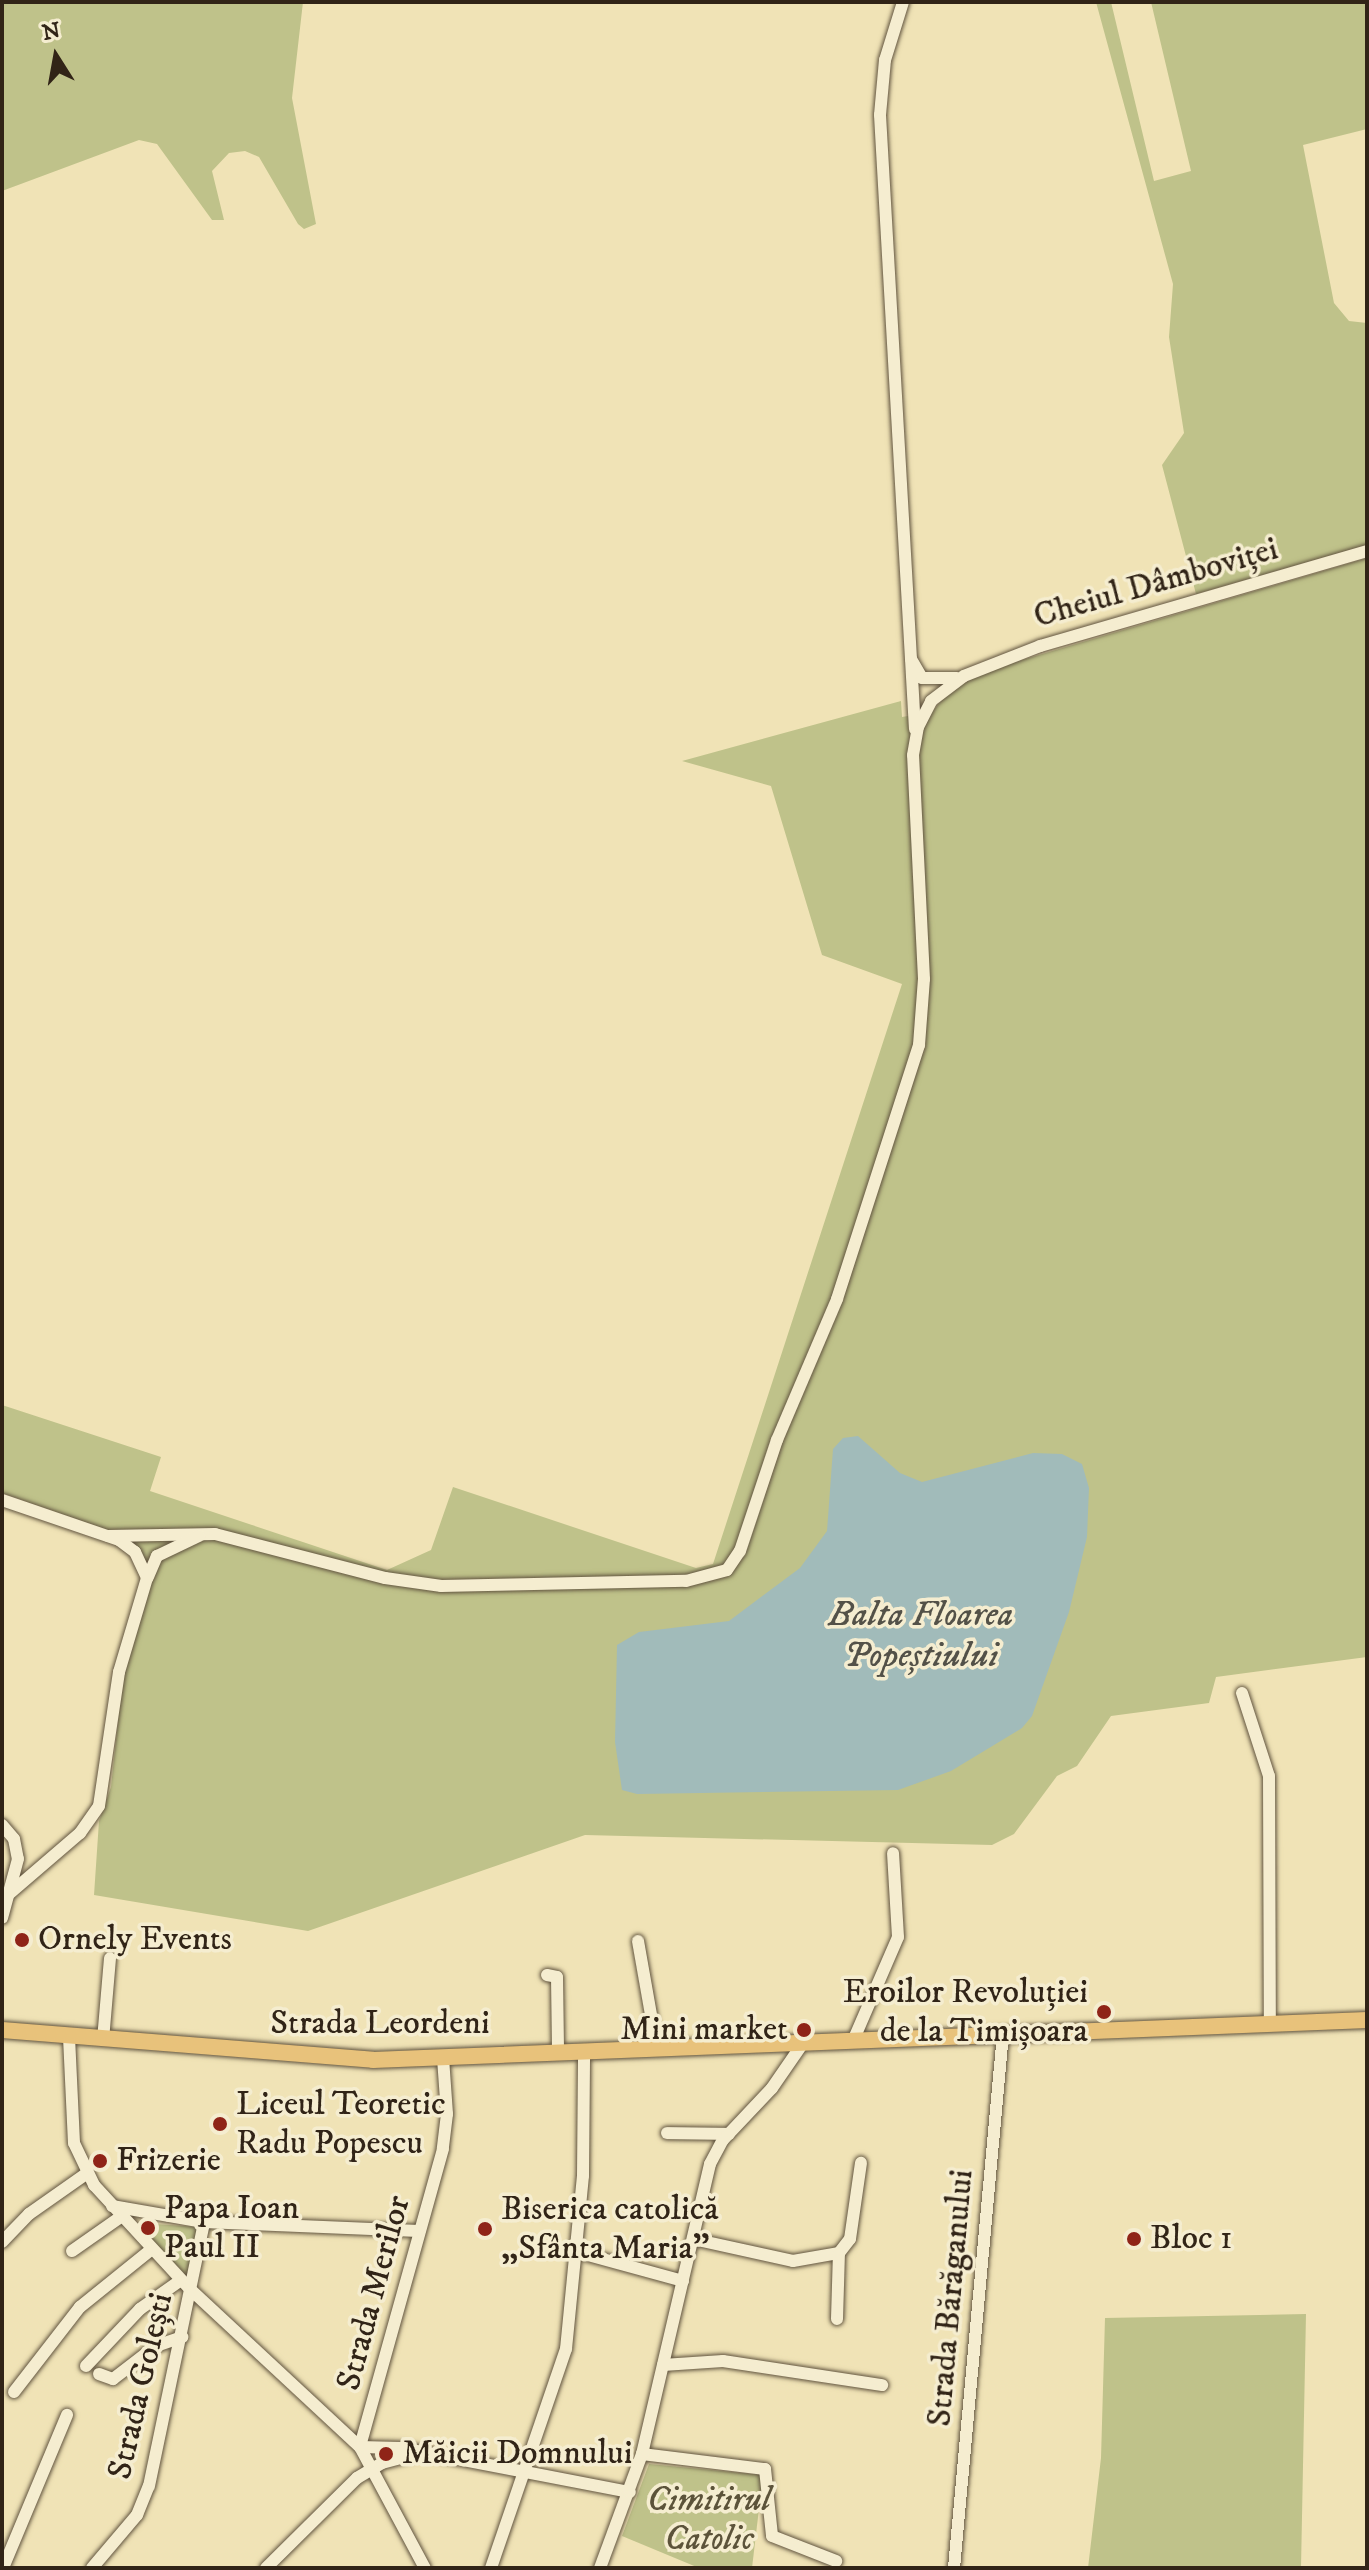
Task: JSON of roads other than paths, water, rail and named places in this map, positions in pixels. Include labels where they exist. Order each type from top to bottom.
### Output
[{"type":"main road","name":"Strada Leordeni","points":[[2,2030],[323,2059],[443,2058],[1367,2020]]},
{"type":"street","points":[[108,1536],[206,1534],[385,1578],[441,1586],[696,1581],[713,1578],[732,1564],[777,1440],[837,1299],[919,1045],[924,979],[915,736],[907,649],[880,115],[885,60],[903,2]]},
{"type":"street","name":"Cheiul Dâmboviței","points":[[964,676],[1057,641],[1367,551]]},
{"type":"street","points":[[907,649],[926,679],[933,698],[915,736]]},
{"type":"street","points":[[911,692],[926,679],[964,676]]},
{"type":"street","points":[[911,692],[919,703],[933,698],[964,676]]},
{"type":"street","points":[[2,1500],[108,1536],[137,1555],[156,1557],[206,1534]]},
{"type":"street","points":[[144,1535],[137,1555],[146,1583]]},
{"type":"street","points":[[9,1894],[80,1833],[99,1806],[119,1672],[156,1557],[157,1540],[144,1535]]},
{"type":"street","points":[[1242,1693],[1269,1776],[1270,2022]]},
{"type":"street","points":[[2,1825],[18,1851],[2,1918]]},
{"type":"street","points":[[853,2041],[898,1937],[893,1853]]},
{"type":"street","points":[[638,1941],[657,2049]]},
{"type":"street","points":[[103,2040],[110,1958]]},
{"type":"street","points":[[547,1975],[557,1977],[558,2053]]},
{"type":"street","name":"Strada Bărăganului","points":[[954,2568],[1003,2034]]},
{"type":"street","points":[[69,2037],[74,2143],[86,2174],[191,2290],[360,2447],[374,2467],[425,2568]]},
{"type":"street","points":[[605,2567],[642,2454],[710,2164],[729,2134],[772,2088],[803,2043]]},
{"type":"street","points":[[491,2568],[527,2471],[566,2349],[577,2252],[584,2052]]},
{"type":"street","name":"Strada Merilor","points":[[360,2447],[445,2135],[443,2058]]},
{"type":"street","points":[[667,2133],[729,2134]]},
{"type":"street","points":[[837,2319],[839,2253],[850,2239],[861,2163]]},
{"type":"street","points":[[2,2242],[29,2214],[86,2174]]},
{"type":"street","points":[[112,2206],[204,2222],[419,2231]]},
{"type":"street","points":[[72,2251],[122,2216]]},
{"type":"street","name":"Strada Golești","points":[[92,2568],[125,2531],[144,2501],[182,2337],[204,2222]]},
{"type":"street","points":[[693,2239],[793,2261],[839,2253]]},
{"type":"street","points":[[14,2392],[80,2307],[152,2249]]},
{"type":"street","points":[[577,2252],[683,2281]]},
{"type":"street","points":[[86,2366],[140,2309],[181,2280]]},
{"type":"street","points":[[99,2374],[115,2378],[156,2346],[182,2337]]},
{"type":"street","points":[[663,2365],[731,2361],[882,2385]]},
{"type":"street","points":[[3,2568],[67,2415]]},
{"type":"street","points":[[360,2447],[427,2452],[630,2492]]},
{"type":"street","points":[[266,2568],[314,2515],[374,2467],[427,2452]]},
{"type":"street","points":[[642,2454],[765,2469],[772,2536],[836,2561]]},
{"type":"water","name":"Balta Floarea Popeștiului","points":[[858,1436],[900,1473],[922,1482],[1033,1453],[1062,1454],[1082,1464],[1089,1488],[1087,1537],[1069,1612],[1032,1716],[1022,1728],[951,1771],[898,1790],[637,1794],[622,1790],[615,1742],[617,1645],[639,1632],[729,1621],[800,1568],[827,1531],[833,1449],[843,1438]]},
{"type":"place","name":"Ornely Events","points":[[22,1940]]},
{"type":"place","name":"Eroilor Revoluției de la Timișoara","points":[[1104,2012]]},
{"type":"place","name":"Mini market","points":[[804,2030]]},
{"type":"place","name":"Liceul Teoretic Radu Popescu","points":[[220,2124]]},
{"type":"place","name":"Frizerie","points":[[100,2161]]},
{"type":"place","name":"Papa Ioan Paul II","points":[[148,2228]]},
{"type":"place","name":"Biserica catolică „Sfânta Maria”","points":[[485,2229]]},
{"type":"place","name":"Bloc 1","points":[[1134,2239]]},
{"type":"place","name":"Măicii Domnului","points":[[386,2454]]},
{"type":"park label","name":"Cimitirul Catolic","points":[[709,2520]]}]
